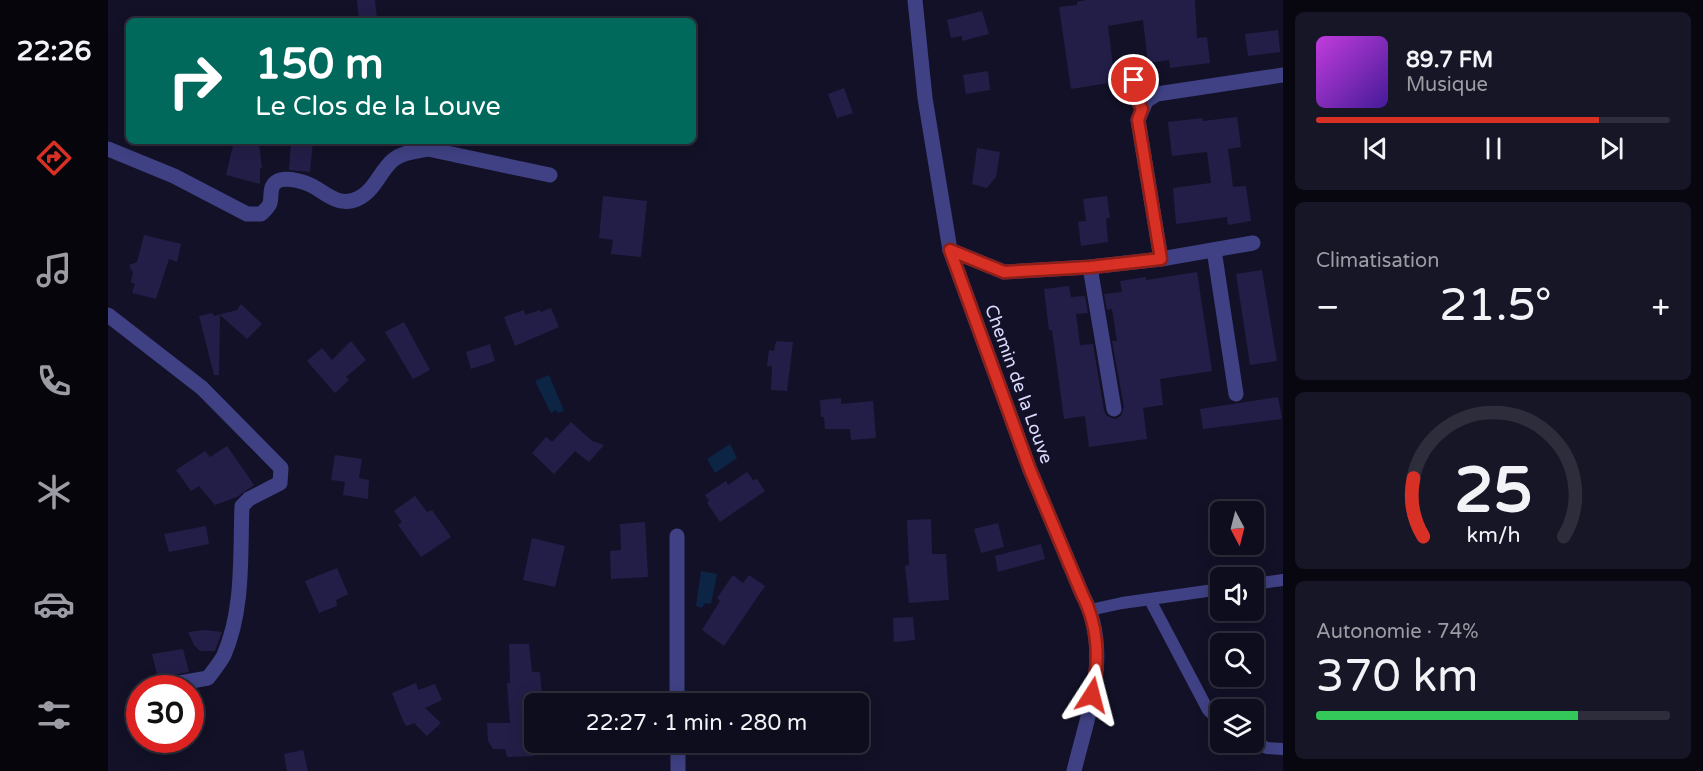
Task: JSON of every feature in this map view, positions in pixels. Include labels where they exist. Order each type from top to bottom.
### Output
[{"type":"street","name":"Chemin de la Louve","points":[[915,0],[925,99],[950,250],[1030,470],[1090,610],[1095,630],[1097,673],[1074,771]]},
{"type":"street","points":[[1132,64],[1136,97],[1142,109]]},
{"type":"street","points":[[1161,259],[1138,120],[1146,101],[1157,94],[1283,75]]},
{"type":"street","points":[[108,149],[174,176],[247,214],[261,214],[270,205],[272,188],[276,182],[283,179],[315,187],[328,198],[340,202],[357,199],[368,192],[393,159],[410,152],[428,149],[550,175]]},
{"type":"street","points":[[950,250],[1004,272],[1090,267],[1161,259],[1252,243]]},
{"type":"street","points":[[1214,250],[1236,394]]},
{"type":"street","points":[[1090,267],[1114,409]]},
{"type":"street","points":[[108,315],[202,388],[281,468],[280,483],[249,499],[242,506],[235,619],[223,657],[208,678],[204,679]]},
{"type":"street","points":[[677,536],[678,693]]},
{"type":"street","points":[[678,753],[678,771]]},
{"type":"lane","points":[[1264,583],[1283,580]]},
{"type":"lane","points":[[1090,610],[1210,591]]},
{"type":"lane","points":[[1150,600],[1210,712]]},
{"type":"lane","points":[[1264,747],[1283,749]]},
{"type":"water","points":[[549,375],[564,411],[558,413],[556,410],[551,413],[535,381]]},
{"type":"water","points":[[730,444],[737,458],[715,473],[707,459]]},
{"type":"water","points":[[701,571],[717,574],[711,604],[705,603],[702,608],[696,606]]},
{"type":"building","points":[[357,0],[375,0],[377,18],[359,18]]},
{"type":"building","points":[[1086,0],[1195,0],[1197,38],[1207,37],[1210,63],[1170,68],[1169,60],[1148,63],[1143,20],[1108,26],[1115,82],[1071,89],[1059,7],[1077,5],[1077,2]]},
{"type":"building","points":[[982,11],[989,34],[962,41],[962,36],[951,38],[947,20]]},
{"type":"building","points":[[1278,30],[1280,52],[1248,56],[1245,34]]},
{"type":"building","points":[[988,71],[990,90],[966,94],[963,75]]},
{"type":"building","points":[[844,88],[853,113],[837,118],[828,94]]},
{"type":"building","points":[[1237,117],[1241,147],[1228,149],[1233,187],[1246,186],[1251,221],[1228,225],[1227,217],[1176,224],[1173,188],[1211,183],[1207,152],[1172,156],[1168,122]]},
{"type":"building","points":[[233,144],[259,144],[262,168],[260,168],[260,184],[226,175]]},
{"type":"building","points":[[291,144],[313,144],[310,172],[289,170]]},
{"type":"building","points":[[977,148],[1000,152],[996,177],[987,188],[972,184]]},
{"type":"building","points":[[603,196],[647,201],[641,257],[611,254],[613,240],[599,238]]},
{"type":"building","points":[[1107,196],[1110,218],[1106,218],[1108,242],[1081,246],[1078,222],[1086,221],[1083,199]]},
{"type":"building","points":[[144,235],[181,244],[177,262],[169,259],[156,299],[132,293],[135,284],[131,282],[133,273],[129,265],[137,262]]},
{"type":"building","points":[[1262,270],[1277,361],[1250,365],[1236,274]]},
{"type":"building","points":[[1197,272],[1212,371],[1160,379],[1163,405],[1143,408],[1147,439],[1089,447],[1085,416],[1064,419],[1044,289],[1069,286],[1071,297],[1085,296],[1088,313],[1076,314],[1080,345],[1093,344],[1104,411],[1107,416],[1115,419],[1121,416],[1124,407],[1112,341],[1117,341],[1112,309],[1107,310],[1104,294],[1122,292],[1120,281],[1146,277],[1146,280]]},
{"type":"building","points":[[241,304],[262,324],[247,339],[220,315],[219,375],[214,375],[199,316],[212,313],[214,316],[237,310]]},
{"type":"building","points":[[551,308],[559,327],[515,346],[504,317],[524,310],[525,315]]},
{"type":"building","points":[[404,322],[430,370],[413,379],[385,332]]},
{"type":"building","points":[[351,341],[366,360],[346,377],[349,380],[335,393],[307,361],[322,348],[332,360]]},
{"type":"building","points":[[776,341],[793,342],[787,391],[771,390],[772,366],[767,366],[769,350],[774,351]]},
{"type":"building","points":[[490,344],[495,361],[471,369],[466,352]]},
{"type":"building","points":[[1278,397],[1282,419],[1203,429],[1200,409]]},
{"type":"building","points":[[841,398],[841,404],[873,401],[876,438],[851,440],[850,429],[825,429],[824,417],[821,417],[820,400]]},
{"type":"building","points":[[571,422],[592,441],[604,445],[589,462],[575,451],[554,474],[532,453],[546,437],[552,442]]},
{"type":"building","points":[[227,446],[254,485],[237,497],[215,505],[199,486],[191,491],[176,470],[205,451],[210,457]]},
{"type":"building","points":[[335,455],[362,459],[359,478],[369,480],[368,499],[343,495],[345,482],[331,480]]},
{"type":"building","points":[[747,472],[753,480],[757,479],[765,491],[720,522],[707,503],[709,501],[705,495],[726,481],[728,485]]},
{"type":"building","points":[[415,496],[427,512],[432,510],[451,537],[421,557],[398,525],[402,522],[394,511]]},
{"type":"building","points":[[931,519],[932,554],[946,554],[949,600],[909,603],[905,566],[909,565],[907,520]]},
{"type":"building","points":[[645,522],[648,577],[611,579],[610,551],[621,550],[620,524]]},
{"type":"building","points":[[998,523],[1004,547],[981,553],[974,529]]},
{"type":"building","points":[[206,526],[209,544],[169,552],[164,534]]},
{"type":"building","points":[[532,538],[565,546],[555,587],[523,580]]},
{"type":"building","points":[[1041,544],[1045,559],[998,572],[995,556]]},
{"type":"building","points":[[337,568],[348,594],[336,600],[337,606],[319,613],[305,581]]},
{"type":"building","points":[[733,575],[743,583],[749,575],[765,586],[724,646],[702,630],[720,601],[717,598]]},
{"type":"building","points":[[913,617],[915,640],[894,642],[893,618]]},
{"type":"building","points":[[205,630],[222,632],[215,651],[200,651],[194,645],[188,632]]},
{"type":"building","points":[[509,644],[529,644],[532,672],[540,672],[542,693],[524,693],[524,753],[534,753],[534,756],[507,757],[505,749],[493,749],[488,741],[487,723],[510,723],[507,683],[510,683]]},
{"type":"building","points":[[183,649],[189,672],[157,675],[152,654]]},
{"type":"building","points":[[416,683],[418,690],[435,684],[442,700],[425,708],[441,723],[427,736],[414,723],[407,726],[404,723],[392,693]]},
{"type":"building","points":[[303,750],[308,771],[287,771],[284,754]]},
{"type":"route","points":[[1092,695],[1097,673],[1095,630],[1090,610],[1030,470],[950,250],[1004,272],[1090,267],[1161,259],[1138,120],[1142,109],[1136,97],[1134,80]]}]
